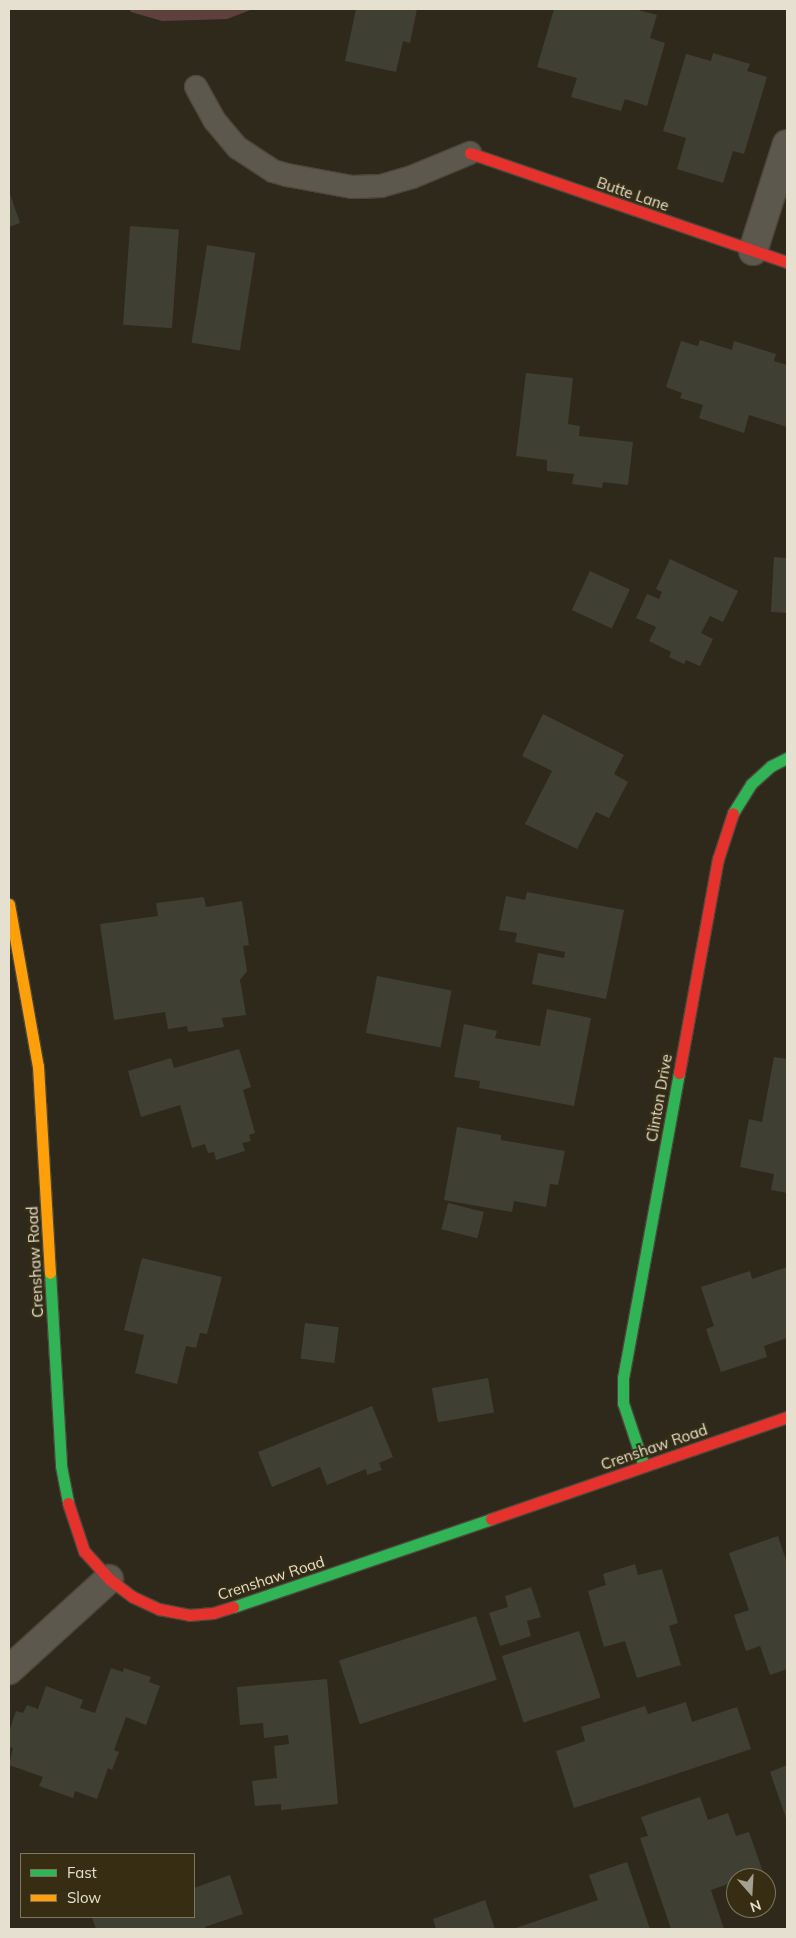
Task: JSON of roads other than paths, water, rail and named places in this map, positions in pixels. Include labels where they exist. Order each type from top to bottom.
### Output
[{"type":"street","points":[[753,251],[787,144]]},
{"type":"street","name":"Butte Lane","points":[[470,153],[787,262]]},
{"type":"street","name":"Clinton Drive","points":[[644,1466],[623,1402],[623,1378],[718,859],[724,831],[736,804],[751,784],[770,766],[787,758]]},
{"type":"street","name":"Crenshaw Road","points":[[9,904],[19,951],[38,1066],[61,1466],[69,1510],[84,1551],[109,1579],[133,1597],[159,1609],[189,1615],[213,1613],[787,1418]]},
{"type":"street","points":[[9,1670],[109,1579]]},
{"type":"lane","points":[[196,87],[211,115],[238,148],[273,171],[352,187],[381,186],[412,177],[470,153]]}]
